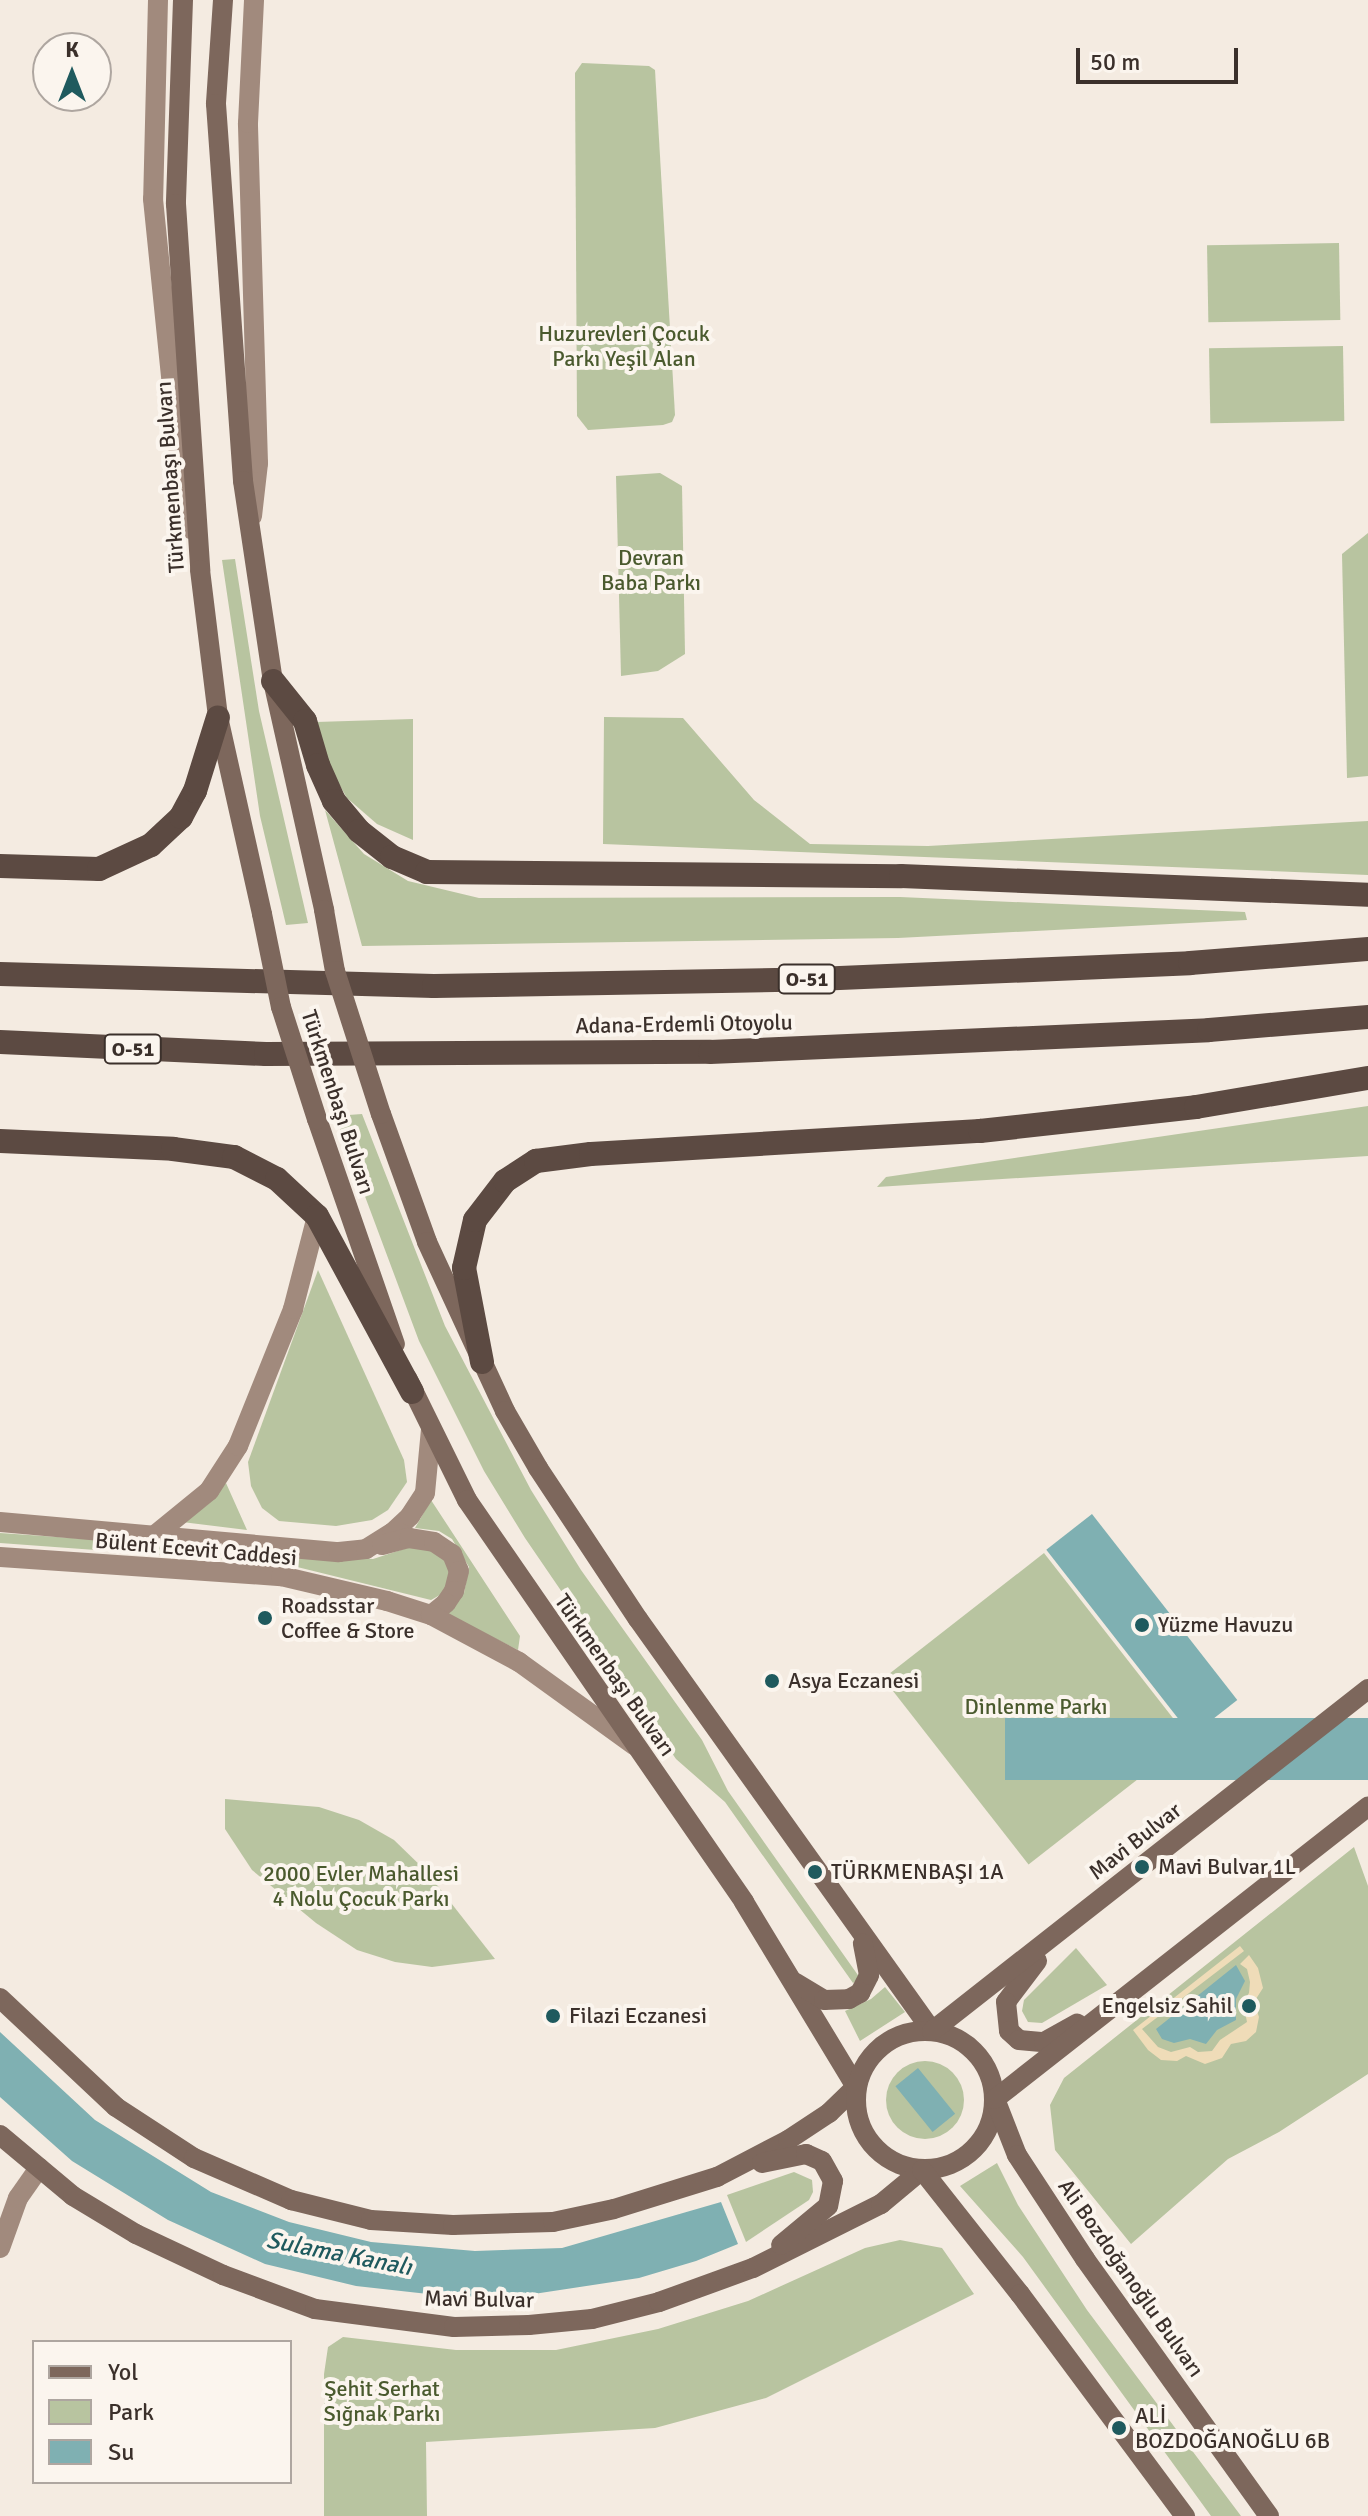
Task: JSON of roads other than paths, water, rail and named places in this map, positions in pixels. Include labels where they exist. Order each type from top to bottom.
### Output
[{"type":"highway","points":[[273,681],[305,721],[323,777],[334,801],[350,821],[392,857],[427,872],[901,876],[1368,895]]},
{"type":"highway","points":[[0,866],[99,869],[151,845],[181,817],[195,791],[218,717]]},
{"type":"highway","name":"Adana-Erdemli Otoyolu","points":[[0,974],[129,980],[450,986],[831,979],[1190,963],[1368,949]]},
{"type":"highway","name":"Adana-Erdemli Otoyolu","points":[[0,1042],[266,1054],[710,1052],[1209,1030],[1368,1017]]},
{"type":"highway","points":[[482,1362],[464,1268],[475,1220],[505,1181],[536,1161],[591,1154],[980,1131],[1196,1107],[1368,1078]]},
{"type":"highway","points":[[0,1141],[173,1149],[234,1157],[277,1179],[317,1216],[412,1392]]},
{"type":"main road","points":[[158,0],[153,199],[182,486],[200,570]]},
{"type":"main road","name":"Türkmenbaşı Bulvarı","points":[[183,0],[176,204],[200,570],[218,717],[281,1007],[317,1119],[412,1392],[467,1500],[744,1902],[856,2087]]},
{"type":"main road","name":"Türkmenbaşı Bulvarı","points":[[223,0],[216,104],[243,481],[273,681],[335,971],[381,1114],[427,1242],[505,1411],[573,1523],[932,2031]]},
{"type":"main road","points":[[251,528],[258,463],[248,123],[254,0]]},
{"type":"main road","points":[[155,1535],[209,1491],[238,1446],[293,1309],[317,1216]]},
{"type":"main road","points":[[366,1549],[392,1533],[410,1516],[425,1493],[431,1430]]},
{"type":"main road","name":"Bülent Ecevit Caddesi","points":[[0,1522],[339,1552],[409,1538],[434,1542],[452,1554],[459,1571],[454,1591],[446,1603],[431,1615]]},
{"type":"main road","name":"Bülent Ecevit Caddesi","points":[[0,1557],[281,1576],[431,1615],[519,1662],[634,1745]]},
{"type":"main road","name":"Mavi Bulvar","points":[[932,2031],[1368,1689]]},
{"type":"main road","points":[[995,2099],[1127,1999],[1368,1807]]},
{"type":"main road","points":[[783,1967],[798,1985],[824,2000],[849,1999],[860,1993],[869,1975],[869,1965],[854,1924]]},
{"type":"main road","points":[[1068,1925],[1014,1987],[1006,2002],[1009,2031],[1019,2040],[1044,2042],[1127,1999]]},
{"type":"main road","points":[[0,1998],[116,2107],[194,2158],[305,2204],[385,2221],[453,2225],[553,2222],[614,2209],[806,2154],[822,2161],[833,2181],[828,2206],[753,2268]]},
{"type":"main road","points":[[932,2031],[964,2042],[980,2058],[991,2077],[995,2099],[992,2121],[982,2141],[966,2156],[945,2167],[922,2170],[898,2165],[870,2143],[856,2111],[856,2087],[865,2065],[880,2046],[901,2035],[932,2031]]},
{"type":"main road","points":[[717,2177],[788,2140],[829,2113],[856,2087]]},
{"type":"main road","name":"Ali Bozdoğanoğlu Bulvarı","points":[[995,2099],[1017,2155],[1085,2259],[1269,2516]]},
{"type":"main road","name":"Mavi Bulvar","points":[[0,2135],[73,2196],[148,2240],[289,2301],[350,2315],[454,2327],[592,2319],[659,2302],[753,2268],[881,2204],[922,2170]]},
{"type":"main road","points":[[0,2248],[18,2198],[39,2168]]},
{"type":"main road","points":[[922,2170],[1020,2294],[1185,2516]]},
{"type":"water","name":"Yüzme Havuzu","points":[[1092,1514],[1237,1700],[1192,1736],[1046,1550]]},
{"type":"water","points":[[1005,1718],[1368,1718],[1368,1780],[1005,1780]]},
{"type":"water","points":[[1236,1965],[1245,1981],[1236,1999],[1236,2020],[1217,2030],[1206,2044],[1190,2039],[1174,2043],[1162,2039],[1156,2029]]},
{"type":"water","name":"Sulama Kanalı","points":[[0,2032],[95,2120],[211,2192],[289,2222],[371,2242],[475,2251],[562,2248],[721,2202],[738,2244],[696,2261],[639,2278],[527,2295],[455,2297],[356,2286],[265,2264],[168,2220],[72,2161],[0,2097]]},
{"type":"water","points":[[918,2068],[955,2114],[933,2132],[895,2086]]},
{"type":"place","name":"Roadsstar Coffee & Store","points":[[265,1618]]},
{"type":"place","name":"Yüzme Havuzu","points":[[1142,1625]]},
{"type":"place","name":"Asya Eczanesi","points":[[772,1681]]},
{"type":"place","name":"Mavi Bulvar 1L","points":[[1142,1867]]},
{"type":"place","name":"TÜRKMENBAŞI 1A","points":[[815,1872]]},
{"type":"place","name":"Engelsiz Sahil","points":[[1249,2006]]},
{"type":"place","name":"Filazi Eczanesi","points":[[553,2016]]},
{"type":"place","name":"ALİ BOZDOĞANOĞLU 6B","points":[[1119,2428]]},
{"type":"park label","name":"Huzurevleri Çocuk Parkı Yeşil Alan","points":[[624,346]]},
{"type":"park label","name":"Devran Baba Parkı","points":[[651,570]]},
{"type":"park label","name":"Dinlenme Parkı","points":[[1036,1707]]},
{"type":"park label","name":"2000 Evler Mahallesi 4 Nolu Çocuk Parkı","points":[[361,1886]]},
{"type":"park label","name":"Şehit Serhat Sığnak Parkı","points":[[382,2400]]}]
